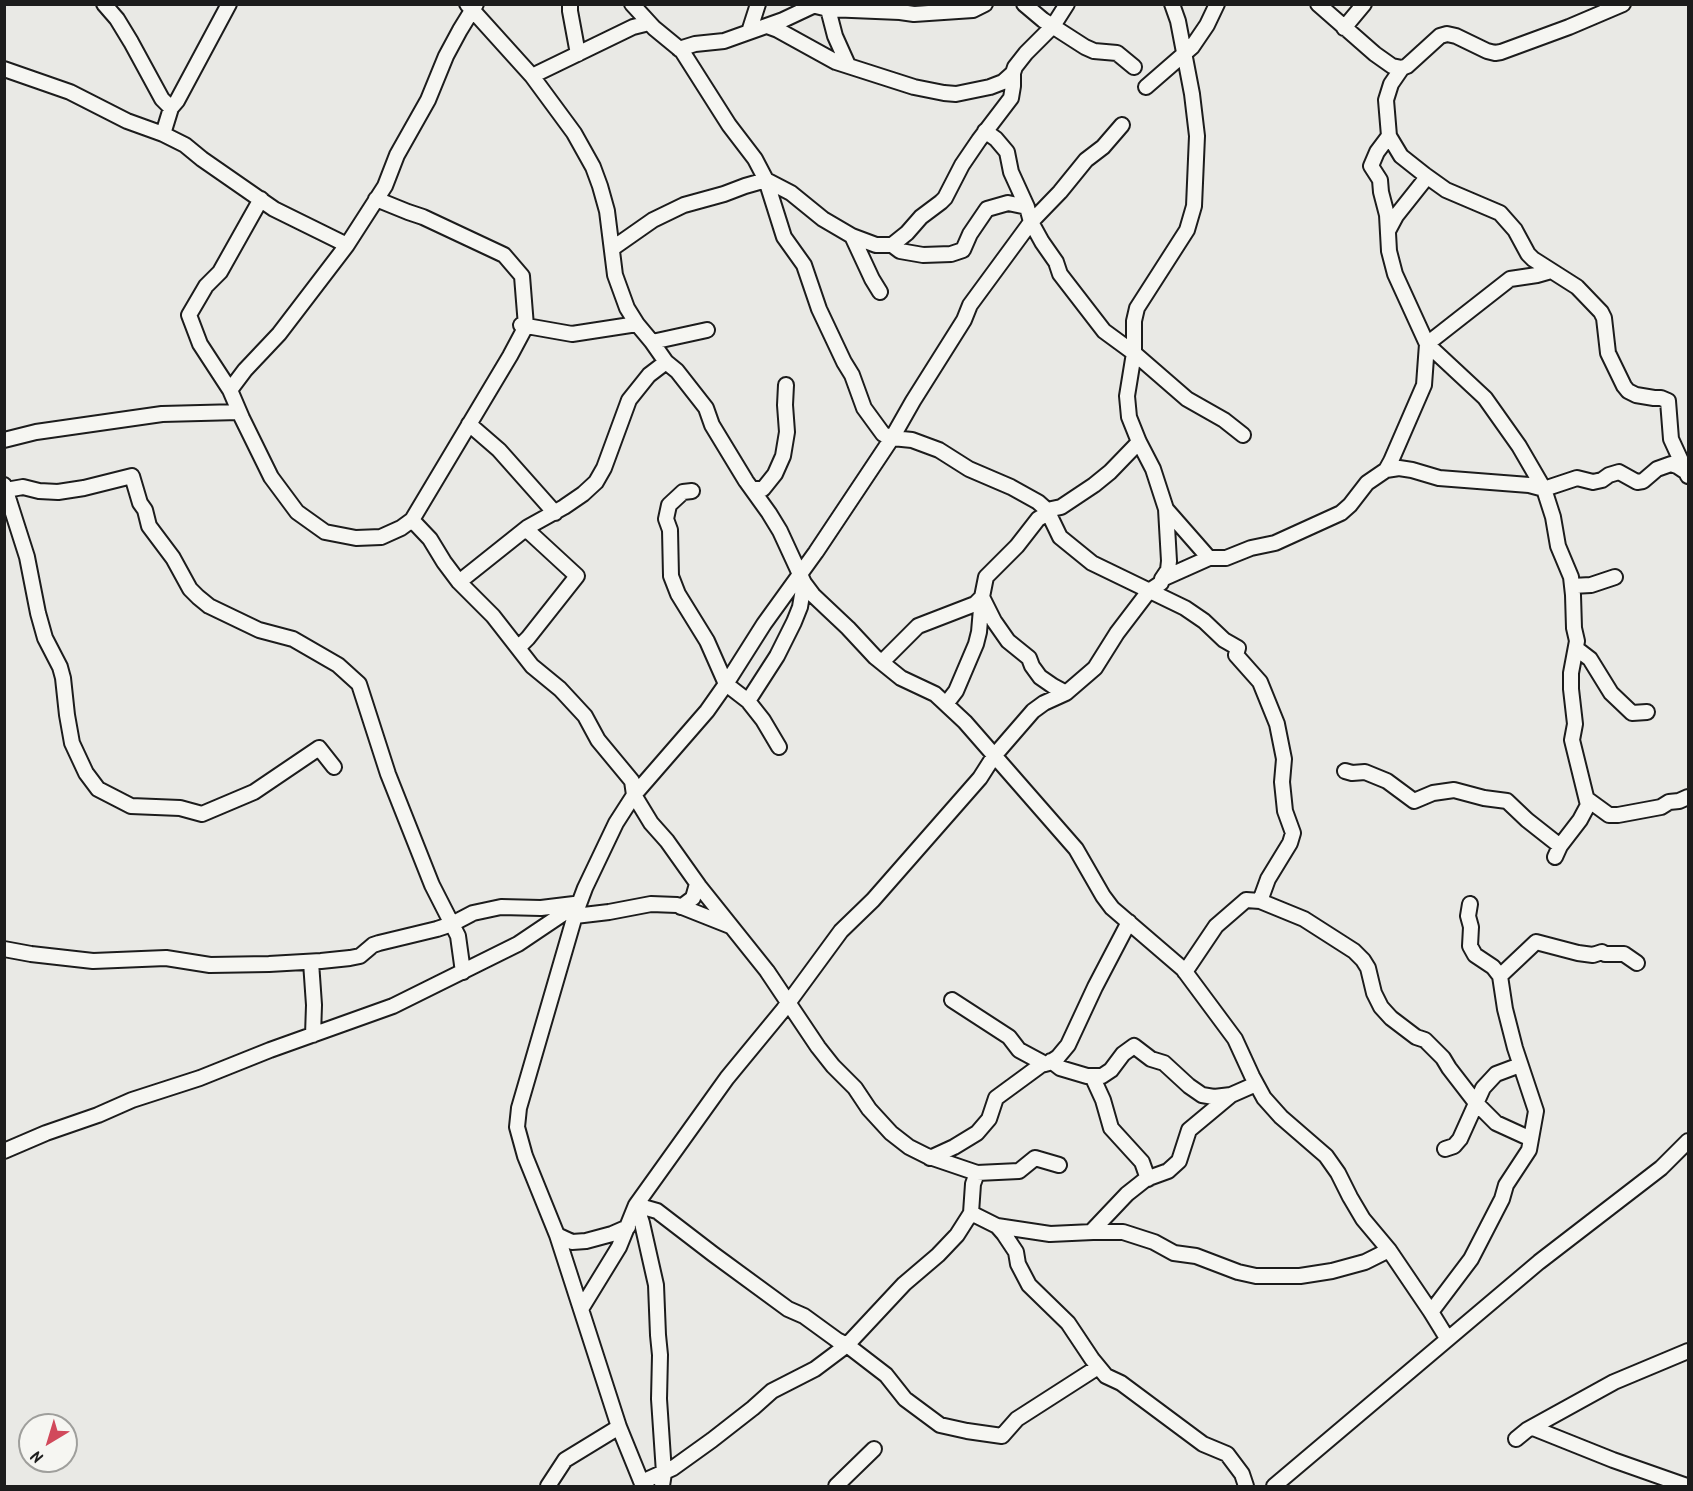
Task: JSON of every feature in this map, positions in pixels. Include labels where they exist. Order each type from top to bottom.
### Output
[{"type":"street","points":[[104,4],[117,19],[162,99],[171,108]]},
{"type":"street","points":[[163,134],[171,108],[177,101],[229,4]]},
{"type":"street","points":[[632,4],[649,23],[679,49],[729,125],[755,159],[766,180],[784,237],[804,265],[819,309],[852,375],[864,408],[883,434],[892,438],[912,440],[939,450],[969,469],[1011,487],[1038,502],[1047,512],[1060,537],[1087,559],[1106,571],[1170,600],[1204,621],[1224,640],[1238,648],[1236,655],[1260,682],[1272,710],[1284,759],[1282,782],[1285,811],[1293,833],[1293,837],[1268,879],[1260,901]]},
{"type":"street","points":[[749,32],[758,4]]},
{"type":"street","points":[[679,49],[695,44],[724,41],[821,6],[924,14],[973,10],[985,4]]},
{"type":"street","points":[[1024,4],[1032,12],[1085,47],[1094,51],[1117,53],[1134,67]]},
{"type":"street","points":[[892,245],[921,217],[941,202],[962,165],[1011,98],[1015,67],[1053,26],[1067,4]]},
{"type":"street","points":[[581,1309],[610,1264],[636,1205],[727,1078],[842,932],[980,778],[994,756],[1033,711],[1066,693],[1095,668],[1117,633],[1149,591],[1161,583],[1168,570],[1166,509],[1153,469],[1129,417],[1127,396],[1134,353],[1134,321],[1137,308],[1186,230],[1194,206],[1197,136],[1185,54],[1172,4]]},
{"type":"street","points":[[1146,87],[1192,47],[1207,25],[1217,4]]},
{"type":"street","points":[[1318,4],[1383,60],[1392,66],[1402,68]]},
{"type":"street","points":[[1344,28],[1364,4]]},
{"type":"street","points":[[1623,4],[1501,52],[1487,51],[1456,36],[1447,34],[1440,36],[1402,68],[1387,93],[1389,136],[1401,156],[1427,177],[1446,190],[1500,213],[1515,230],[1528,254],[1576,287],[1604,318],[1608,352],[1624,386],[1636,395],[1668,401],[1671,440],[1687,474]]},
{"type":"street","points":[[570,5],[578,54]]},
{"type":"street","points":[[230,390],[245,370],[279,334],[347,245],[385,186],[397,155],[428,100],[446,56],[472,6],[532,76],[574,133],[593,167],[604,197],[615,275],[627,308],[666,362],[678,371],[706,408],[712,425],[780,531],[802,578],[813,595],[882,662],[901,678],[935,694],[971,729],[1076,849],[1112,908],[1185,972],[1235,1039],[1264,1098],[1281,1117],[1326,1156],[1364,1220],[1389,1250],[1447,1338]]},
{"type":"street","points":[[821,6],[848,64]]},
{"type":"street","points":[[532,76],[633,27],[649,23]]},
{"type":"street","points":[[767,26],[827,57],[914,87],[944,93],[956,94],[990,87],[1003,82],[1013,73]]},
{"type":"street","points":[[4,69],[70,92],[127,121],[185,145],[282,213],[347,245]]},
{"type":"street","points":[[977,1173],[973,1184],[971,1213],[957,1235],[946,1248],[904,1284],[847,1345],[816,1369],[772,1391],[663,1480],[642,1484],[619,1427],[557,1235],[525,1156],[517,1127],[519,1108],[577,909],[616,823],[634,795],[693,728],[726,684],[764,624],[802,578],[816,552],[892,438],[964,320],[970,305],[1032,222],[1086,160],[1103,147],[1122,125]]},
{"type":"street","points":[[985,131],[996,139],[1007,152],[1011,172],[1032,222],[1056,262],[1060,274],[1104,331],[1134,353],[1187,399],[1224,420],[1243,435]]},
{"type":"street","points":[[1345,771],[1365,772],[1387,781],[1414,801],[1433,793],[1454,790],[1484,798],[1508,801],[1558,851],[1586,810],[1587,799],[1572,740],[1575,724],[1571,673],[1577,641],[1572,614],[1571,577],[1558,546],[1553,518],[1544,489],[1519,446],[1485,398],[1427,344],[1395,274],[1389,251],[1386,208],[1380,180],[1371,166],[1377,152],[1389,136]]},
{"type":"street","points":[[1388,231],[1396,216],[1427,177]]},
{"type":"street","points":[[613,248],[653,220],[684,205],[766,180],[791,193],[823,219],[852,236],[876,245],[892,245],[900,251],[923,255],[951,254],[963,250],[970,234],[987,209],[1008,203],[1027,207]]},
{"type":"street","points":[[261,199],[220,272],[206,286],[189,315],[201,344],[230,390],[271,477],[297,512],[325,532],[356,538],[381,537],[412,520],[469,424],[523,325],[522,276],[504,255],[423,217],[376,199]]},
{"type":"street","points":[[852,236],[880,292]]},
{"type":"street","points":[[1386,470],[1424,385],[1427,344],[1510,279],[1537,275],[1551,270]]},
{"type":"street","points":[[523,325],[572,334],[637,324]]},
{"type":"street","points":[[652,342],[707,330]]},
{"type":"street","points":[[459,582],[526,528],[555,513],[596,482],[604,468],[629,400],[649,375],[666,362]]},
{"type":"street","points":[[752,489],[763,489],[776,474],[783,456],[787,432],[786,385]]},
{"type":"street","points":[[4,440],[36,432],[162,414],[239,412]]},
{"type":"street","points":[[469,424],[499,450],[555,513]]},
{"type":"street","points":[[946,704],[956,691],[976,644],[986,577],[1017,546],[1038,519],[1094,485],[1139,442]]},
{"type":"street","points":[[1162,579],[1209,558],[1226,558],[1275,543],[1341,513],[1350,506],[1367,483],[1386,470],[1399,468],[1439,478],[1529,484],[1544,489],[1577,478],[1593,482],[1602,480],[1616,472],[1637,482],[1643,481],[1658,469],[1671,465],[1677,466],[1687,474]]},
{"type":"street","points":[[334,767],[319,748],[254,792],[202,814],[180,808],[131,806],[98,789],[86,773],[72,743],[63,678],[45,638],[27,557],[5,488],[23,487],[58,492],[132,476],[149,526],[169,552],[190,589],[198,597],[209,606],[259,630],[293,639],[338,664],[360,684],[392,784],[432,885],[458,936],[463,972]]},
{"type":"street","points":[[692,491],[683,492],[669,505],[666,519],[670,530],[671,576],[678,594],[707,641],[726,684],[748,701],[763,720],[779,747]]},
{"type":"street","points":[[1166,509],[1209,558]]},
{"type":"street","points":[[412,520],[430,539],[459,582],[492,616],[532,666],[565,693],[585,716],[598,740],[632,781],[634,795],[651,823],[771,977],[818,1047],[891,1133],[909,1147],[930,1158],[977,1173],[1019,1171],[1035,1158],[1059,1165]]},
{"type":"street","points":[[518,648],[577,576],[526,528]]},
{"type":"street","points":[[748,701],[777,656],[794,622],[800,607],[802,578]]},
{"type":"street","points":[[1572,586],[1591,585],[1615,578]]},
{"type":"street","points":[[882,662],[918,626],[975,604],[982,597]]},
{"type":"street","points":[[982,597],[994,621],[1008,641],[1029,658],[1040,677],[1066,693]]},
{"type":"street","points":[[1577,650],[1590,659],[1611,693],[1632,712],[1647,712]]},
{"type":"street","points":[[1587,799],[1609,815],[1618,815],[1661,807],[1669,802],[1689,797]]},
{"type":"street","points":[[681,907],[693,898],[698,884]]},
{"type":"street","points":[[1185,972],[1216,926],[1246,900],[1260,901],[1304,919],[1354,951],[1363,960],[1368,968],[1374,993],[1381,1007],[1391,1018],[1416,1037],[1425,1040],[1443,1058],[1476,1103],[1496,1123],[1531,1138]]},
{"type":"street","points":[[4,949],[93,961],[166,958],[210,965],[311,962],[360,956],[373,945],[425,933],[452,924],[473,913],[501,907],[609,912],[651,904],[677,905],[732,927]]},
{"type":"street","points":[[1431,1311],[1471,1259],[1502,1199],[1506,1185],[1529,1150],[1536,1111],[1508,1024],[1500,976],[1493,967],[1475,955],[1470,946],[1471,927],[1468,916],[1470,904]]},
{"type":"street","points":[[4,1151],[132,1100],[200,1078],[393,1006],[518,944],[577,909]]},
{"type":"street","points":[[930,1158],[977,1133],[988,1119],[996,1098],[1058,1057],[1068,1045],[1128,922]]},
{"type":"street","points":[[1500,976],[1536,942],[1578,953],[1624,954],[1637,963]]},
{"type":"street","points":[[311,962],[314,1035]]},
{"type":"street","points":[[952,1000],[1009,1037],[1019,1050],[1060,1068],[1086,1076],[1102,1076],[1134,1046],[1151,1059],[1164,1063],[1202,1095],[1214,1097],[1231,1095]]},
{"type":"street","points":[[1445,1149],[1454,1146],[1460,1139],[1483,1088],[1496,1074],[1520,1065]]},
{"type":"street","points":[[1092,1076],[1103,1100],[1111,1128],[1142,1162],[1148,1179]]},
{"type":"street","points":[[1090,1232],[1127,1194],[1148,1179],[1168,1171],[1179,1161],[1189,1130],[1231,1095],[1256,1084]]},
{"type":"street","points":[[1274,1486],[1447,1338],[1539,1262],[1661,1168],[1689,1141]]},
{"type":"street","points":[[636,1205],[657,1211],[788,1309],[804,1316],[847,1345],[886,1375],[905,1399],[940,1425],[1002,1436],[1017,1419],[1098,1367]]},
{"type":"street","points":[[636,1205],[656,1286],[663,1480]]},
{"type":"street","points":[[971,1213],[997,1226],[1050,1234],[1126,1233],[1154,1242],[1174,1253],[1196,1256],[1238,1272],[1256,1276],[1300,1276],[1332,1271],[1365,1262],[1389,1250]]},
{"type":"street","points":[[997,1226],[1015,1250],[1018,1264],[1029,1285],[1068,1323],[1106,1376],[1121,1383],[1203,1444],[1227,1454],[1242,1474],[1246,1486]]},
{"type":"street","points":[[557,1235],[572,1242],[586,1241],[628,1227]]},
{"type":"street","points":[[1516,1439],[1614,1382],[1689,1351]]},
{"type":"street","points":[[548,1486],[565,1460],[619,1427]]},
{"type":"street","points":[[1533,1428],[1687,1486]]},
{"type":"street","points":[[837,1486],[874,1449]]}]
